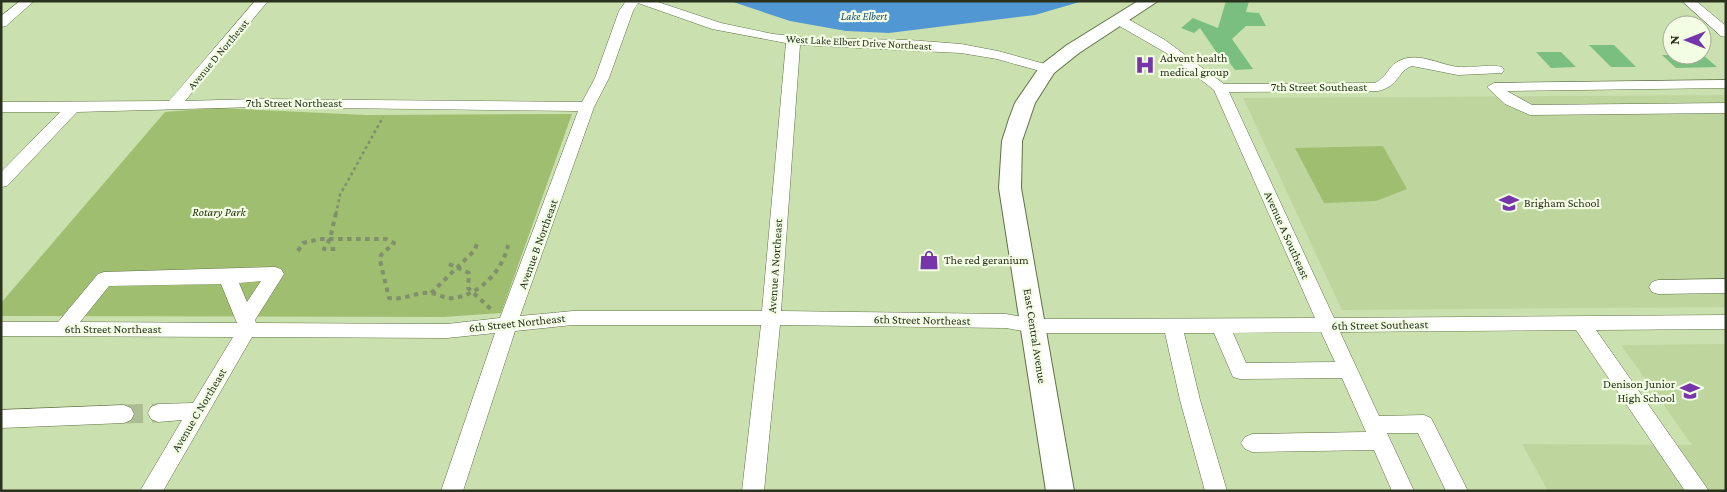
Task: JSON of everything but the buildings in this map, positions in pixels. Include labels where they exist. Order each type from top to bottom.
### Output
[{"type":"main road","name":"East Central Avenue","points":[[1060,491],[1010,188],[1012,148],[1018,119],[1025,102],[1047,69],[1073,49],[1121,21],[1150,1]]},
{"type":"street","points":[[1,23],[28,1]]},
{"type":"street","name":"Avenue D Northeast","points":[[173,106],[262,1]]},
{"type":"street","name":"Avenue B Northeast","points":[[452,491],[501,317],[587,107],[602,78],[626,11],[633,1]]},
{"type":"street","name":"West Lake Elbert Drive Northeast","points":[[643,1],[722,29],[794,41],[947,46],[985,52],[1047,69]]},
{"type":"street","points":[[1688,1],[1726,33]]},
{"type":"street","name":"Avenue A Southeast","points":[[1121,21],[1144,31],[1170,48],[1220,88],[1402,491]]},
{"type":"street","name":"Avenue A Northeast","points":[[753,491],[771,318],[794,41]]},
{"type":"street","name":"7th Street Southeast","points":[[1220,88],[1378,87],[1391,80],[1395,69],[1402,64],[1418,62],[1457,71],[1497,70]]},
{"type":"street","points":[[1726,84],[1494,87],[1504,97],[1530,110],[1726,108]]},
{"type":"street","name":"7th Street Northeast","points":[[1,107],[73,108],[331,103],[587,107]]},
{"type":"street","points":[[1,182],[73,108]]},
{"type":"street","name":"Avenue C Northeast","points":[[151,491],[199,411],[274,274],[227,277]]},
{"type":"street","points":[[63,329],[104,279],[227,277],[247,325]]},
{"type":"street","points":[[1658,287],[1726,286]]},
{"type":"street","name":"6th Street Northeast","points":[[1,329],[247,325],[447,331],[501,317],[771,318],[1006,322],[1033,326]]},
{"type":"street","name":"6th Street Southeast","points":[[1033,326],[1328,326],[1726,322]]},
{"type":"street","points":[[1581,323],[1698,491]]},
{"type":"street","points":[[1173,326],[1190,400],[1216,491]]},
{"type":"street","points":[[1222,326],[1240,371],[1348,370]]},
{"type":"street","points":[[158,413],[199,411]]},
{"type":"street","points":[[1,418],[124,414]]},
{"type":"street","points":[[1252,443],[1376,433],[1424,424],[1457,491]]},
{"type":"path","points":[[337,249],[324,249],[330,239],[340,196],[383,117]]},
{"type":"path","points":[[298,251],[303,243],[330,239],[386,239],[394,243],[381,255],[380,260],[389,298],[404,300],[423,293],[431,293],[438,297],[457,299],[497,272],[505,261],[508,245]]},
{"type":"path","points":[[431,293],[474,251],[477,244]]},
{"type":"path","points":[[449,264],[469,273],[468,288],[501,317]]},
{"type":"shaded area","name":"Brigham School","points":[[1726,95],[1726,307],[1342,310],[1243,98]]},
{"type":"shaded area","name":"Denison Junior High School","points":[[1726,344],[1726,491],[1548,491],[1522,444],[1692,445],[1621,345]]},
{"type":"green space","name":"Rotary Park","points":[[218,108],[366,115],[572,114],[501,313],[443,317],[1,316],[1,303],[165,112]]},
{"type":"green space","points":[[1383,146],[1407,189],[1376,201],[1324,203],[1295,148]]},
{"type":"water","name":"Lake Elbert","points":[[730,1],[1083,1],[1035,15],[889,33],[846,31],[790,21]]},
{"type":"tunnel","points":[[124,414],[158,413]]},
{"type":"place","name":"Advent health medical group","points":[[1145,65]]},
{"type":"place","name":"Brigham School","points":[[1509,203]]},
{"type":"place","name":"The red geranium","points":[[929,260]]},
{"type":"place","name":"Denison Junior High School","points":[[1690,391]]}]
